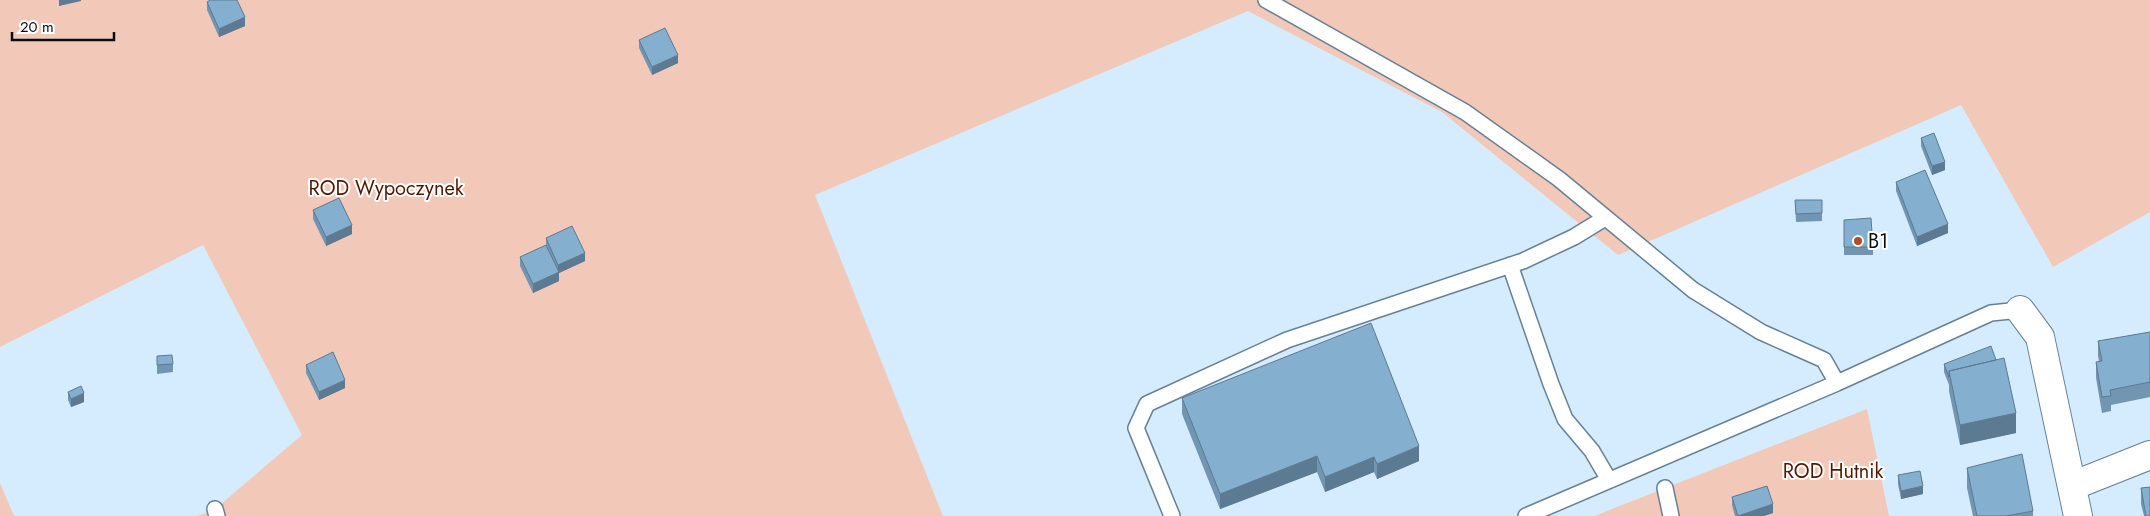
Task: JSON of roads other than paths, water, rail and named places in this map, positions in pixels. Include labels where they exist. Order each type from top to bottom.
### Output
[{"type":"street","points":[[2020,310],[2040,337],[2078,516]]},
{"type":"street","points":[[2072,486],[2150,455]]},
{"type":"lane","points":[[1266,0],[1465,112],[1559,179],[1693,290],[1761,332],[1824,360],[1837,383]]},
{"type":"lane","points":[[1172,516],[1136,428],[1148,404],[1287,340],[1510,265],[1574,237],[1605,218]]},
{"type":"lane","points":[[1510,265],[1565,419],[1592,451],[1609,480]]},
{"type":"lane","points":[[1526,516],[1837,383],[1991,313],[2020,310]]},
{"type":"lane","points":[[1665,488],[1671,516]]},
{"type":"place","name":"B1","points":[[1858,241]]},
{"type":"park label","name":"ROD Wypoczynek","points":[[386,188]]},
{"type":"park label","name":"ROD Hutnik","points":[[1833,471]]}]
